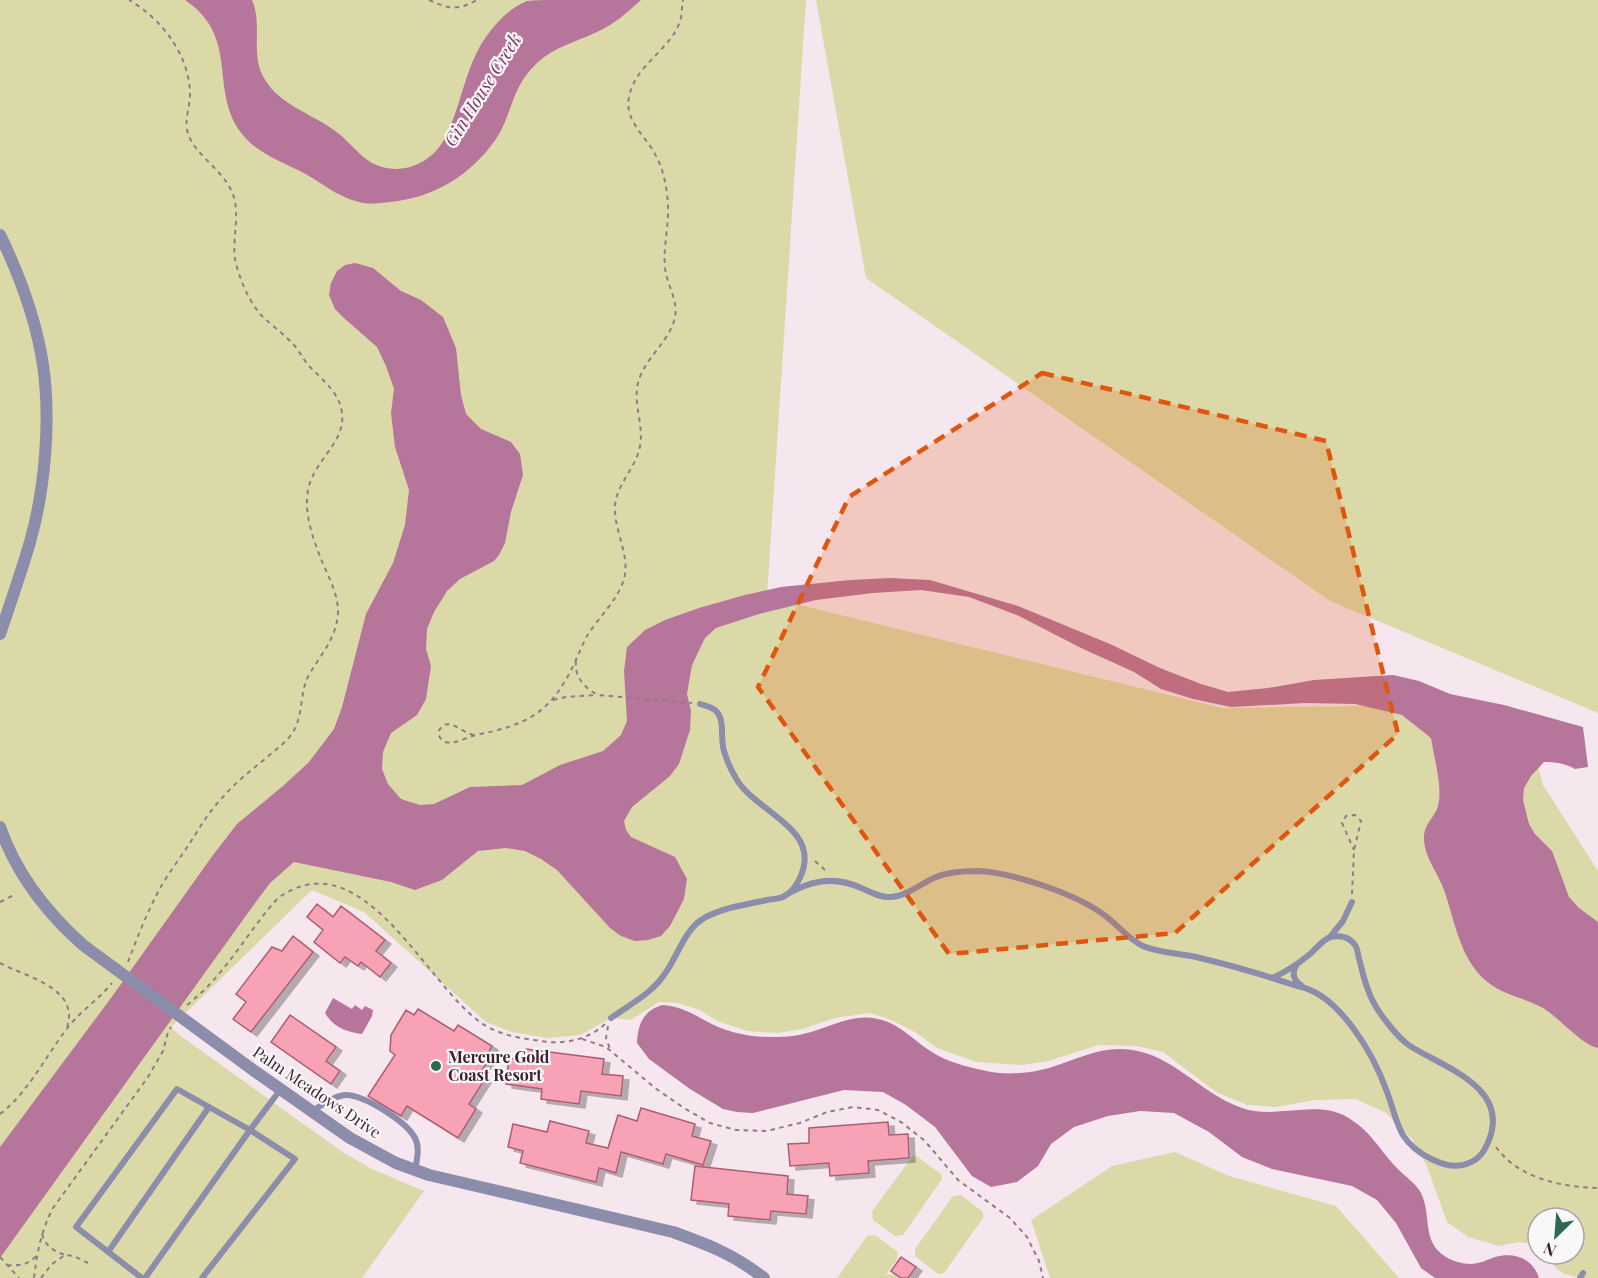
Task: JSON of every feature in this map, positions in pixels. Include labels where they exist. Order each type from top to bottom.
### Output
[{"type":"street","points":[[0,235],[17,269],[31,311],[43,366],[46,419],[43,479],[31,541],[0,634]]},
{"type":"street","name":"Palm Meadows Drive","points":[[0,827],[29,885],[57,922],[109,965],[350,1138],[396,1163],[429,1175],[673,1232],[711,1246],[741,1261],[764,1278]]},
{"type":"lane","points":[[700,704],[718,712],[724,751],[738,782],[753,799],[787,826],[802,844],[805,855],[804,868],[796,883],[784,896]]},
{"type":"lane","points":[[611,1018],[647,993],[663,977],[688,934],[700,920],[717,911],[784,896],[801,886],[820,881],[844,881],[879,896],[892,897],[910,891],[937,876],[954,872],[978,871],[1042,886],[1070,896],[1100,912],[1134,941],[1145,947],[1195,957],[1304,987]]},
{"type":"lane","points":[[1272,978],[1296,965],[1330,937],[1343,921],[1352,902]]},
{"type":"lane","points":[[1296,965],[1293,971],[1297,982],[1332,1005],[1343,1015],[1362,1040],[1387,1092],[1394,1117],[1404,1137],[1428,1158],[1449,1165],[1467,1164],[1479,1157],[1492,1132],[1492,1119],[1486,1096],[1470,1080],[1408,1044],[1392,1029],[1378,1010],[1366,985],[1357,946],[1343,937],[1330,937]]},
{"type":"lane","points":[[202,1278],[295,1159],[250,1130],[177,1089],[76,1227],[144,1278],[250,1130],[281,1089]]},
{"type":"lane","points":[[311,1111],[343,1095],[359,1096],[404,1124],[416,1139],[416,1170]]},
{"type":"lane","points":[[108,1252],[209,1107]]},
{"type":"path","points":[[128,963],[160,889],[207,817],[222,797],[282,745],[294,731],[308,675],[329,643],[335,629],[338,612],[337,596],[315,541],[306,505],[307,485],[315,469],[336,440],[341,426],[342,412],[332,389],[308,364],[295,346],[260,314],[250,299],[236,260],[234,243],[236,205],[233,193],[217,168],[195,147],[186,128],[189,89],[186,68],[180,52],[157,22],[142,7],[129,0]]},
{"type":"path","points":[[429,0],[446,8],[461,8],[477,0]]},
{"type":"path","points":[[474,735],[467,734],[453,724],[447,723],[440,727],[438,733],[439,739],[445,743],[453,743],[474,735],[512,727],[534,717],[552,700],[566,681],[586,638],[617,594],[624,579],[624,552],[615,512],[616,496],[640,449],[641,436],[636,399],[638,381],[645,366],[668,335],[675,318],[674,298],[665,269],[669,226],[664,178],[656,157],[630,116],[628,98],[635,80],[670,37],[681,19],[683,0]]},
{"type":"path","points":[[576,658],[575,669],[580,680],[589,690],[598,694]]},
{"type":"path","points":[[552,700],[598,694],[700,704]]},
{"type":"path","points":[[1352,902],[1354,850],[1361,821],[1356,815],[1346,816],[1342,823],[1354,850]]},
{"type":"path","points":[[802,844],[816,862],[844,881]]},
{"type":"path","points":[[187,1005],[214,981],[278,898],[291,888],[327,883],[346,889],[395,927],[461,1006],[495,1031],[522,1039],[548,1042],[582,1039],[599,1030],[611,1018]]},
{"type":"path","points":[[0,902],[12,896]]},
{"type":"path","points":[[0,963],[60,994],[67,1001],[70,1011],[67,1030]]},
{"type":"path","points":[[0,1114],[11,1106],[29,1084],[85,1008],[116,979]]},
{"type":"path","points":[[610,1050],[606,1029],[611,1018]]},
{"type":"path","points":[[34,1278],[36,1256],[53,1208],[148,1077],[163,1051],[168,1032],[174,1023]]},
{"type":"path","points":[[582,1039],[606,1047],[655,1088],[684,1108],[710,1123],[736,1130],[766,1131],[800,1123],[827,1112],[854,1107],[878,1110],[902,1122],[925,1141],[957,1180],[1010,1218],[1027,1237],[1039,1261],[1042,1278]]},
{"type":"path","points":[[1492,1132],[1499,1152],[1528,1173],[1552,1184],[1598,1188]]},
{"type":"path","points":[[42,1234],[50,1248],[90,1264]]},
{"type":"path","points":[[41,1278],[52,1264],[65,1255]]},
{"type":"path","points":[[6,1263],[24,1264],[31,1262],[36,1256]]},
{"type":"path","points":[[0,1257],[19,1278]]},
{"type":"highlighted area","points":[[1042,373],[1326,441],[1398,734],[1175,933],[949,954],[758,687],[849,497]]},
{"type":"shaded area","points":[[0,0],[806,0],[767,597],[1222,708],[1434,705],[1528,731],[1543,785],[1598,871],[1598,1278],[1574,1277],[1554,1266],[1586,1266],[1586,1206],[1526,1206],[1526,1243],[1519,1242],[1499,1246],[1468,1237],[1447,1222],[1426,1164],[1412,1139],[1386,1113],[1356,1099],[1315,1100],[1275,1107],[1247,1105],[1216,1092],[1163,1052],[1137,1046],[1099,1045],[1048,1061],[1022,1065],[976,1062],[937,1048],[915,1032],[889,1019],[869,1013],[835,1018],[803,1029],[777,1033],[747,1031],[717,1021],[700,1010],[678,1003],[659,1002],[631,1020],[611,1018],[580,1035],[547,1038],[512,1032],[486,1022],[364,912],[312,890],[171,1027],[344,1153],[372,1169],[424,1191],[362,1278],[0,1278]]},
{"type":"shaded area","points":[[816,0],[1598,0],[1598,713],[1330,601],[866,278]]},
{"type":"shaded area","points":[[1175,1152],[1229,1176],[1336,1206],[1399,1278],[1050,1278],[1031,1220],[1112,1166]]},
{"type":"shaded area","points":[[913,1156],[918,1157],[941,1174],[942,1179],[903,1235],[895,1236],[873,1220],[872,1211]]},
{"type":"shaded area","points":[[961,1195],[983,1212],[983,1218],[944,1273],[938,1274],[915,1256],[915,1249],[953,1196]]},
{"type":"shaded area","points":[[875,1235],[898,1252],[897,1259],[886,1275],[894,1274],[899,1278],[837,1278],[867,1236]]},
{"type":"water","name":"Gin House Creek","points":[[185,0],[252,0],[256,17],[258,63],[267,83],[275,93],[338,133],[372,163],[393,169],[413,166],[423,161],[439,147],[450,128],[477,52],[491,29],[511,10],[533,0],[641,0],[609,26],[558,49],[537,63],[522,81],[496,139],[463,174],[422,196],[371,204],[341,195],[264,153],[246,139],[231,114],[218,46],[212,29],[202,14]]},
{"type":"water","points":[[355,263],[373,268],[401,291],[421,300],[443,317],[456,348],[461,395],[466,414],[481,429],[511,442],[520,454],[523,475],[511,512],[505,543],[499,555],[494,561],[460,579],[447,591],[427,629],[426,649],[431,666],[426,699],[417,715],[391,733],[383,752],[382,769],[388,784],[401,799],[420,805],[434,804],[470,787],[522,785],[560,765],[603,751],[621,735],[627,721],[624,671],[627,647],[645,630],[699,608],[781,587],[890,578],[930,580],[1018,606],[1110,644],[1160,668],[1228,692],[1314,680],[1393,675],[1419,681],[1450,694],[1504,705],[1583,727],[1588,767],[1575,769],[1560,763],[1544,762],[1524,788],[1523,800],[1529,824],[1535,834],[1552,851],[1569,897],[1579,908],[1598,922],[1598,1048],[1584,1042],[1543,1008],[1493,986],[1482,977],[1466,955],[1444,890],[1424,843],[1425,831],[1437,810],[1439,799],[1439,782],[1431,738],[1402,715],[1355,704],[1305,703],[1231,707],[1193,699],[1161,689],[1134,672],[1019,616],[969,597],[921,590],[816,600],[759,614],[716,628],[705,638],[692,665],[687,694],[691,711],[690,730],[679,764],[670,776],[632,807],[624,821],[631,837],[675,857],[687,879],[684,899],[670,926],[661,936],[635,941],[621,936],[610,928],[557,870],[525,851],[506,848],[478,851],[442,880],[415,890],[391,882],[294,862],[270,883],[0,1258],[0,1147],[237,824],[309,762],[334,729],[342,707],[366,614],[393,563],[405,525],[409,490],[395,447],[391,413],[394,389],[386,366],[377,347],[335,309],[329,295],[331,283],[337,271],[345,265]]},
{"type":"water","points":[[333,998],[352,1009],[355,1005],[362,1010],[365,1006],[373,1010],[362,1034],[341,1028],[328,1018],[325,1013]]},
{"type":"water","points":[[662,1005],[670,1006],[684,1010],[718,1027],[762,1037],[799,1035],[842,1021],[872,1018],[890,1023],[943,1058],[998,1073],[1037,1071],[1102,1051],[1120,1049],[1138,1051],[1169,1064],[1211,1092],[1242,1108],[1268,1112],[1322,1110],[1347,1117],[1374,1140],[1396,1167],[1419,1189],[1424,1201],[1430,1236],[1438,1251],[1452,1260],[1467,1264],[1495,1257],[1516,1256],[1526,1260],[1526,1266],[1532,1266],[1539,1278],[1435,1278],[1421,1268],[1396,1223],[1377,1200],[1352,1186],[1272,1169],[1242,1157],[1209,1132],[1174,1113],[1140,1111],[1108,1116],[1074,1127],[1051,1144],[1038,1166],[1017,1182],[991,1187],[972,1176],[935,1127],[906,1105],[883,1092],[844,1090],[753,1113],[723,1109],[690,1089],[649,1059],[637,1043],[643,1019]]},
{"type":"building","points":[[317,904],[333,917],[341,906],[385,940],[376,951],[391,963],[380,977],[361,962],[358,966],[345,957],[340,963],[314,942],[323,930],[307,917]]},
{"type":"building","points":[[293,936],[313,952],[251,1032],[233,1019],[246,1002],[236,994],[272,947],[282,951]]},
{"type":"building","name":"Mercure Gold Coast Resort","points":[[418,1009],[454,1031],[458,1025],[492,1046],[487,1055],[491,1056],[479,1075],[485,1079],[469,1104],[476,1109],[458,1138],[407,1106],[401,1116],[368,1096],[395,1055],[390,1051],[391,1035],[406,1010],[414,1015]]},
{"type":"building","points":[[290,1015],[336,1047],[326,1061],[340,1071],[331,1084],[271,1042]]},
{"type":"building","points":[[526,1049],[604,1059],[602,1074],[623,1076],[621,1096],[581,1091],[579,1104],[541,1099],[542,1089],[506,1084],[509,1058],[524,1060]]},
{"type":"building","points":[[641,1108],[695,1124],[692,1136],[711,1141],[703,1165],[666,1154],[663,1164],[621,1152],[616,1173],[599,1168],[596,1182],[520,1163],[523,1151],[508,1147],[513,1124],[547,1132],[550,1121],[589,1131],[586,1143],[608,1148],[618,1115],[637,1121]]},
{"type":"building","points":[[888,1122],[889,1135],[908,1134],[909,1158],[868,1161],[869,1173],[830,1176],[829,1163],[790,1166],[788,1144],[809,1143],[809,1128]]},
{"type":"building","points":[[695,1166],[788,1176],[787,1194],[808,1196],[806,1214],[771,1211],[770,1220],[728,1216],[729,1204],[691,1200]]},
{"type":"building","points":[[901,1257],[916,1267],[908,1278],[901,1278],[891,1271]]},
{"type":"place","name":"Mercure Gold Coast Resort","points":[[436,1066]]}]
